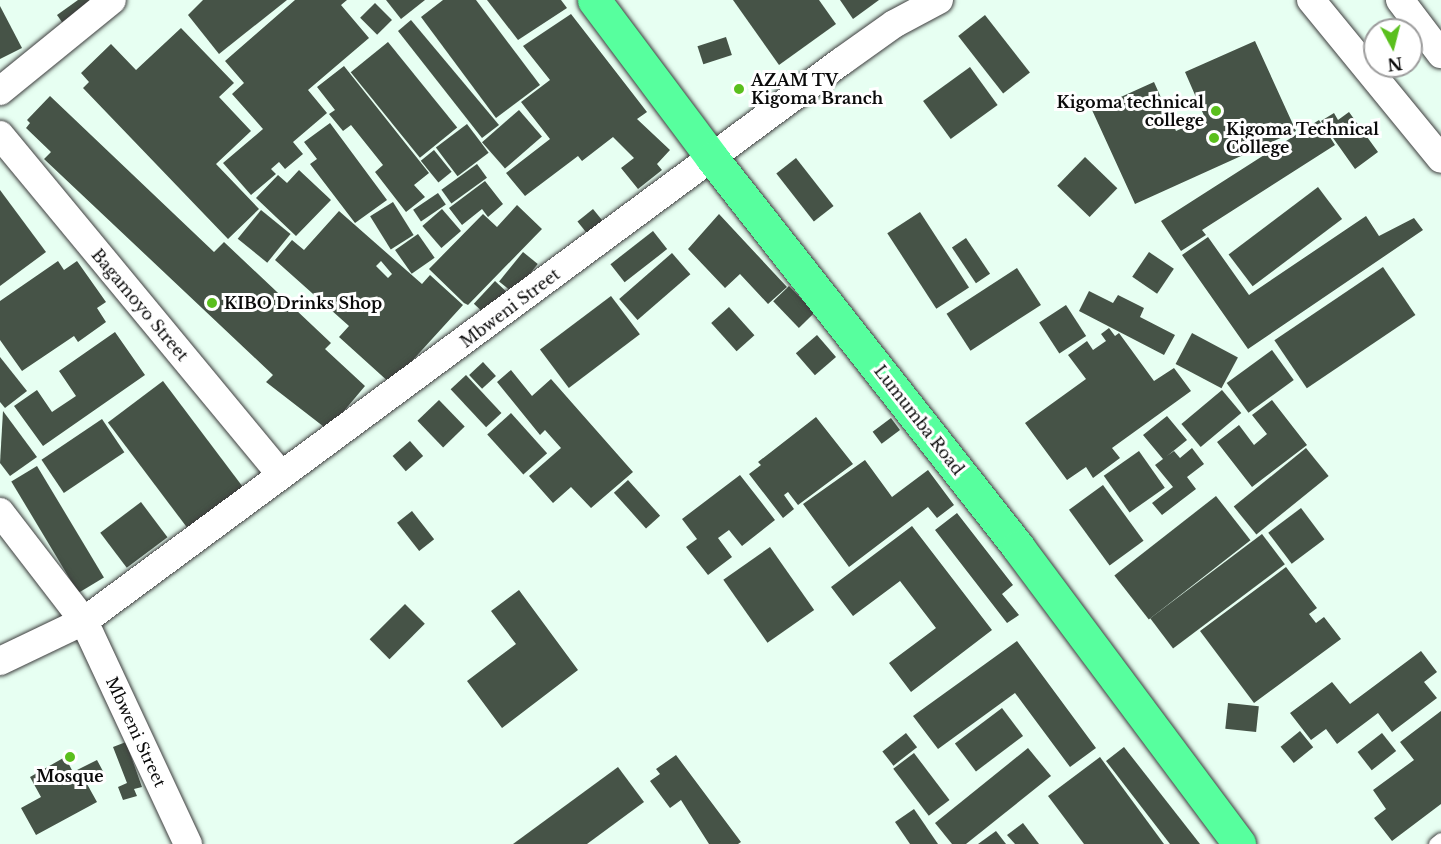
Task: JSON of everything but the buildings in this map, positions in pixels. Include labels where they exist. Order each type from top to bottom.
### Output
[{"type":"main road","name":"Lumumba Road","points":[[594,0],[712,158],[1018,547],[1239,844]]},
{"type":"street","points":[[0,91],[112,0]]},
{"type":"street","name":"Mbweni Street","points":[[0,661],[84,621],[886,30],[939,0]]},
{"type":"street","points":[[1311,0],[1441,159]]},
{"type":"street","points":[[1400,0],[1441,54]]},
{"type":"street","name":"Bagamoyo Street","points":[[0,135],[281,474]]},
{"type":"street","points":[[0,512],[84,621]]},
{"type":"street","name":"Mbweni Street","points":[[84,621],[188,844]]},
{"type":"lane","points":[[1436,844],[1441,840]]},
{"type":"place","name":"AZAM TV Kigoma Branch","points":[[739,89]]},
{"type":"place","name":"Kigoma technical college","points":[[1216,111]]},
{"type":"place","name":"Kigoma Technical College","points":[[1214,138]]},
{"type":"place","name":"KIBO Drinks Shop","points":[[212,303]]},
{"type":"place","name":"Mosque","points":[[70,757]]}]
